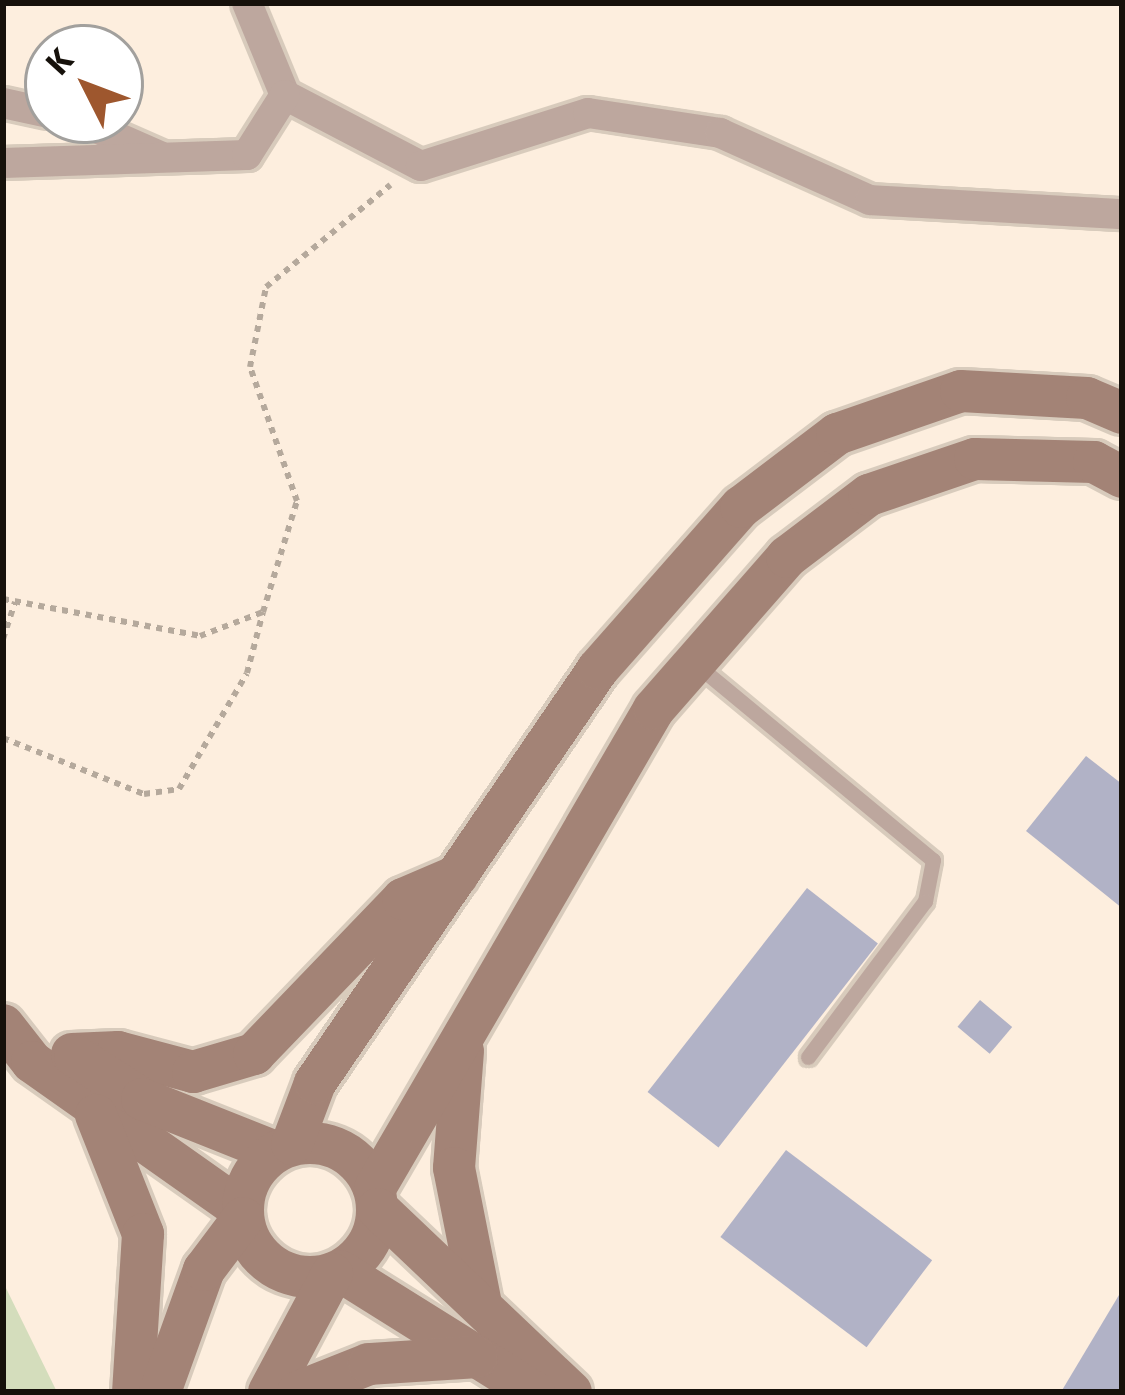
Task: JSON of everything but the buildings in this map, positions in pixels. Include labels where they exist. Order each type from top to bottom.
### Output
[{"type":"main road","points":[[160,1392],[209,1259],[243,1215],[251,1178],[283,1148],[315,1083],[598,669],[741,507],[837,434],[961,391],[1087,398],[1122,413]]},
{"type":"main road","points":[[269,1392],[336,1272],[368,1246],[376,1199],[471,1015],[654,709],[787,557],[869,495],[975,459],[1094,462],[1122,477]]},
{"type":"main road","points":[[72,1054],[118,1052],[193,1072],[254,1054],[403,899],[458,876]]},
{"type":"main road","points":[[471,1015],[454,1168],[481,1304]]},
{"type":"main road","points":[[6,1027],[72,1054],[142,1099],[283,1148],[351,1155],[376,1199],[572,1392]]},
{"type":"main road","points":[[6,1027],[89,1104],[243,1215],[274,1267],[336,1272],[534,1392]]},
{"type":"main road","points":[[89,1104],[143,1234],[133,1392]]},
{"type":"main road","points":[[298,1392],[369,1364],[478,1357]]},
{"type":"street","points":[[247,3],[285,95],[421,166],[588,113],[720,133],[870,200],[1122,214]]},
{"type":"street","points":[[3,163],[247,155],[285,95]]},
{"type":"street","points":[[133,144],[167,159]]},
{"type":"lane","points":[[694,663],[933,860],[925,902],[808,1057]]},
{"type":"path","points":[[3,738],[144,794],[179,789],[248,673],[297,501],[250,367],[266,287],[351,208],[421,166]]},
{"type":"path","points":[[3,599],[200,636],[263,612]]},
{"type":"path","points":[[3,639],[15,602]]},
{"type":"green space","points":[[3,1282],[57,1392],[3,1392]]}]
